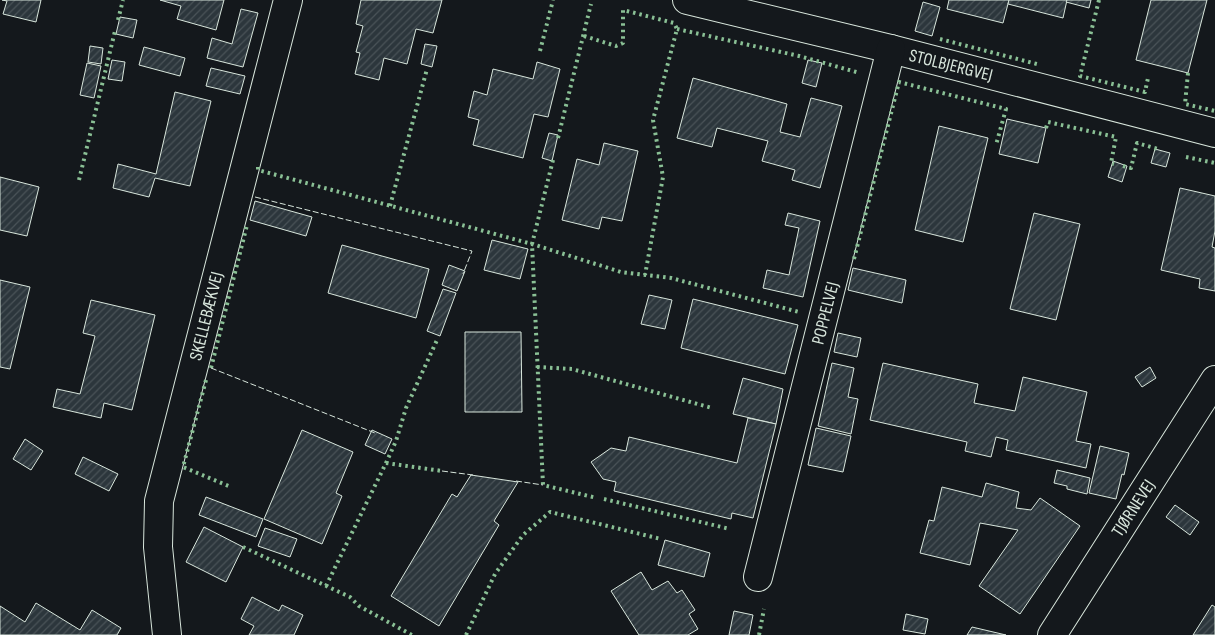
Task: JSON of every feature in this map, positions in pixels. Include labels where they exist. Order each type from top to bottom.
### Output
[{"type":"street","name":"SKELLEBÆKVEJ","points":[[167,635],[158,547],[159,501],[288,0]]},
{"type":"street","name":"STOLBJERGVEJ","points":[[687,0],[1215,133]]},
{"type":"street","name":"POPPELVEJ","points":[[758,577],[891,50]]},
{"type":"street","name":"TJØRNEVEJ","points":[[1052,635],[1215,380]]},
{"type":"building","points":[[2,0],[41,0],[36,22],[3,14],[7,1]]},
{"type":"building","points":[[160,0],[224,0],[216,30],[177,19],[181,6]]},
{"type":"building","points":[[361,0],[442,0],[433,33],[416,29],[407,64],[384,58],[379,80],[355,74],[360,53],[356,52],[363,26],[356,24]]},
{"type":"building","points":[[949,0],[1009,0],[1003,23],[947,9]]},
{"type":"building","points":[[1009,0],[1067,0],[1063,18],[1008,4]]},
{"type":"building","points":[[1067,0],[1091,0],[1089,8],[1066,2]]},
{"type":"building","points":[[1151,0],[1207,0],[1188,73],[1136,60]]},
{"type":"building","points":[[923,2],[940,7],[932,36],[915,31]]},
{"type":"building","points":[[241,9],[258,13],[243,67],[207,58],[212,38],[232,44]]},
{"type":"building","points":[[120,17],[137,20],[133,38],[116,34]]},
{"type":"building","points":[[425,44],[437,46],[432,67],[421,64]]},
{"type":"building","points":[[90,46],[103,48],[101,64],[88,62]]},
{"type":"building","points":[[144,47],[185,58],[180,76],[139,65]]},
{"type":"building","points":[[112,60],[125,62],[122,81],[108,79]]},
{"type":"building","points":[[808,60],[822,63],[816,87],[802,83]]},
{"type":"building","points":[[537,62],[560,69],[548,117],[534,114],[523,158],[473,145],[479,120],[468,117],[474,91],[487,95],[493,69],[533,79]]},
{"type":"building","points":[[87,63],[101,66],[94,98],[80,95]]},
{"type":"building","points":[[211,68],[245,76],[240,94],[206,86]]},
{"type":"building","points":[[693,78],[787,104],[780,132],[800,137],[811,98],[842,106],[820,188],[792,180],[795,170],[762,161],[768,141],[717,128],[712,147],[677,138]]},
{"type":"building","points":[[175,92],[211,101],[190,186],[155,178],[149,197],[113,188],[118,164],[156,174]]},
{"type":"building","points":[[1007,119],[1046,128],[1038,163],[999,154]]},
{"type":"building","points":[[939,126],[988,138],[963,242],[915,230]]},
{"type":"building","points":[[549,133],[558,135],[552,161],[542,158]]},
{"type":"building","points":[[604,143],[638,151],[622,221],[602,217],[599,229],[562,220],[577,159],[599,165]]},
{"type":"building","points":[[1155,149],[1170,153],[1166,167],[1151,163]]},
{"type":"building","points":[[1113,161],[1127,166],[1122,182],[1108,177]]},
{"type":"building","points":[[0,177],[39,187],[27,236],[0,230]]},
{"type":"building","points":[[1180,188],[1215,196],[1215,231],[1212,247],[1215,248],[1215,291],[1199,288],[1200,279],[1161,270]]},
{"type":"building","points":[[255,201],[312,217],[306,236],[250,220]]},
{"type":"building","points":[[788,213],[820,221],[803,297],[763,288],[767,270],[789,275],[799,228],[785,225]]},
{"type":"building","points":[[1034,213],[1080,224],[1056,320],[1010,309]]},
{"type":"building","points":[[492,240],[528,249],[520,279],[484,270]]},
{"type":"building","points":[[342,245],[429,269],[416,318],[328,293]]},
{"type":"building","points":[[449,265],[465,271],[457,291],[442,285]]},
{"type":"building","points":[[853,268],[906,280],[902,303],[848,290]]},
{"type":"building","points":[[0,280],[30,287],[10,369],[0,367]]},
{"type":"building","points":[[443,289],[456,293],[440,336],[427,331]]},
{"type":"building","points":[[649,295],[672,300],[665,329],[641,324]]},
{"type":"building","points":[[693,299],[798,325],[785,374],[681,348]]},
{"type":"building","points":[[91,300],[155,315],[132,410],[104,403],[101,418],[53,407],[57,389],[80,394],[95,336],[83,333]]},
{"type":"building","points":[[465,332],[521,332],[522,412],[465,412]]},
{"type":"building","points":[[838,333],[861,338],[857,357],[834,352]]},
{"type":"building","points":[[832,363],[854,368],[848,397],[858,399],[851,434],[818,426]]},
{"type":"building","points":[[883,363],[978,384],[974,403],[1015,411],[1023,377],[1087,392],[1076,441],[1091,444],[1086,468],[1006,450],[1008,440],[996,437],[991,457],[965,451],[967,442],[870,420]]},
{"type":"building","points":[[1150,367],[1156,378],[1142,387],[1135,377]]},
{"type":"building","points":[[743,378],[783,389],[776,424],[733,414]]},
{"type":"building","points":[[748,418],[776,424],[753,518],[732,513],[731,519],[614,491],[616,482],[603,479],[591,462],[611,448],[626,451],[629,437],[737,463]]},
{"type":"building","points":[[816,428],[851,436],[843,472],[808,465]]},
{"type":"building","points":[[302,430],[353,452],[336,493],[342,496],[322,544],[264,519]]},
{"type":"building","points":[[372,430],[392,439],[385,454],[365,445]]},
{"type":"building","points":[[25,439],[43,451],[31,470],[13,459]]},
{"type":"building","points":[[1100,446],[1129,453],[1116,499],[1089,493]]},
{"type":"building","points":[[83,457],[118,474],[109,491],[75,474]]},
{"type":"building","points":[[1057,470],[1090,478],[1087,494],[1067,489],[1067,486],[1054,483]]},
{"type":"building","points":[[471,475],[518,482],[494,521],[499,525],[439,626],[391,596],[452,494],[457,497]]},
{"type":"building","points":[[986,483],[1019,492],[1016,508],[1031,510],[1040,498],[1080,526],[1020,614],[979,586],[1018,530],[980,523],[970,565],[920,553],[929,520],[934,521],[942,487],[982,497]]},
{"type":"building","points":[[206,497],[263,519],[256,537],[199,515]]},
{"type":"building","points":[[1175,505],[1199,522],[1190,535],[1166,517]]},
{"type":"building","points":[[204,527],[243,547],[226,582],[186,562]]},
{"type":"building","points":[[265,528],[297,539],[290,557],[258,546]]},
{"type":"building","points":[[665,540],[710,553],[704,577],[658,565]]},
{"type":"building","points":[[641,572],[652,590],[668,581],[677,593],[682,590],[695,610],[689,614],[698,629],[688,635],[639,635],[611,591]]},
{"type":"building","points":[[252,597],[279,611],[282,605],[303,615],[294,635],[249,635],[254,626],[241,619]]},
{"type":"building","points":[[36,603],[80,630],[92,610],[121,628],[117,635],[0,635],[0,606],[25,622]]},
{"type":"building","points":[[1212,605],[1215,607],[1215,635],[1193,635]]},
{"type":"building","points":[[734,611],[753,615],[749,635],[729,635]]},
{"type":"building","points":[[906,614],[928,619],[925,634],[903,630]]},
{"type":"building","points":[[972,627],[1006,635],[967,635]]},
{"type":"hedge","points":[[118,20],[123,0]]},
{"type":"hedge","points":[[540,51],[553,0]]},
{"type":"hedge","points":[[1099,0],[1080,76],[1145,92],[1148,78]]},
{"type":"hedge","points":[[558,138],[591,4]]},
{"type":"hedge","points":[[584,36],[616,46],[623,43],[623,10],[674,23],[677,29],[653,120],[663,177],[645,275]]},
{"type":"hedge","points":[[677,29],[799,56],[860,73]]},
{"type":"hedge","points":[[79,180],[115,31]]},
{"type":"hedge","points":[[940,39],[1037,64]]},
{"type":"hedge","points":[[390,206],[427,69]]},
{"type":"hedge","points":[[1188,73],[1185,104],[1215,111]]},
{"type":"hedge","points":[[854,259],[899,82],[1006,109],[996,145]]},
{"type":"hedge","points":[[1046,128],[1048,122],[1116,137],[1111,163],[1114,164]]},
{"type":"hedge","points":[[1123,166],[1131,168],[1137,143],[1158,149]]},
{"type":"hedge","points":[[1186,157],[1215,163]]},
{"type":"hedge","points":[[553,160],[532,244],[543,485],[597,498]]},
{"type":"hedge","points":[[258,167],[258,170],[532,244],[621,272],[671,278],[799,312]]},
{"type":"hedge","points":[[211,368],[247,225]]},
{"type":"hedge","points":[[326,586],[396,441],[406,408],[437,340]]},
{"type":"hedge","points":[[537,367],[572,369],[712,408]]},
{"type":"hedge","points":[[206,380],[183,467],[231,487]]},
{"type":"hedge","points":[[386,463],[442,471]]},
{"type":"hedge","points":[[604,499],[730,529]]},
{"type":"hedge","points":[[466,635],[495,574],[523,535],[550,512],[661,539]]},
{"type":"hedge","points":[[243,547],[350,597],[359,606],[412,635]]},
{"type":"hedge","points":[[759,635],[764,609]]},
{"type":"fence","points":[[255,197],[472,251],[463,274]]},
{"type":"fence","points":[[211,368],[375,433]]},
{"type":"fence","points":[[442,471],[473,475]]},
{"type":"fence","points":[[516,481],[543,485]]}]
